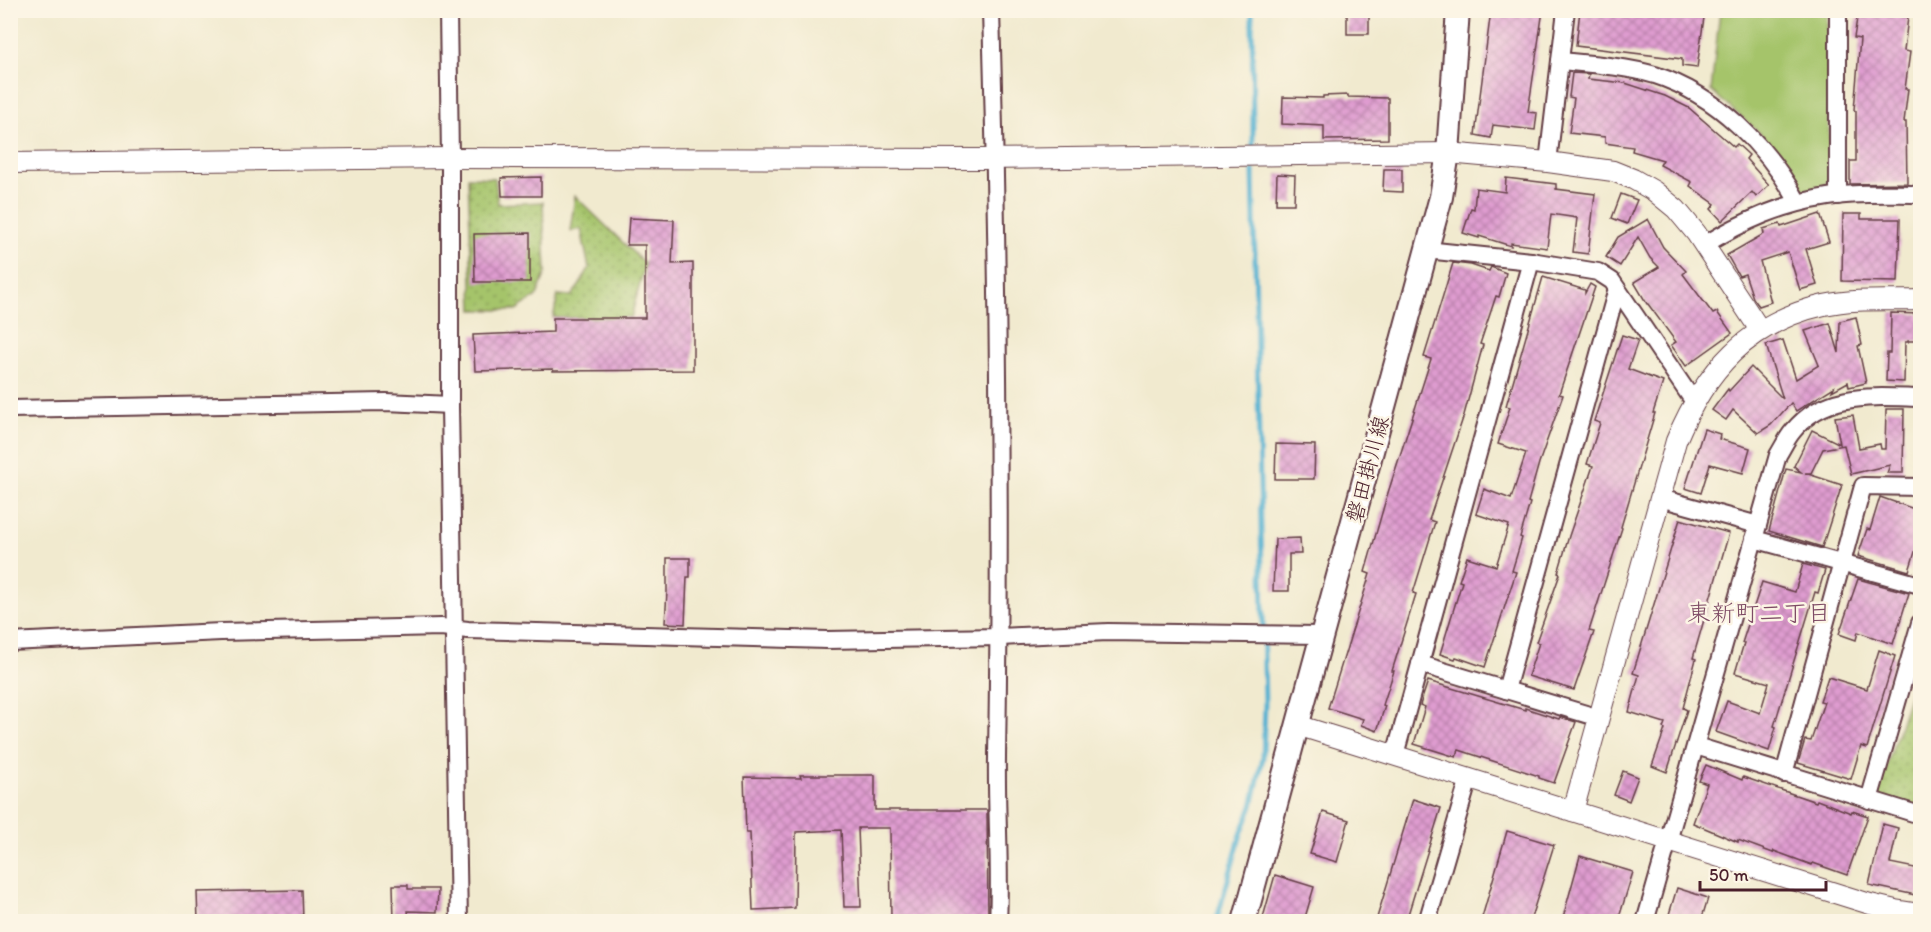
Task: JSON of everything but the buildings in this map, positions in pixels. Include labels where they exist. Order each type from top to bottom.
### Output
[{"type":"main road","name":"磐田掛川線","points":[[1244,921],[1441,197],[1448,153],[1458,10]]},
{"type":"street","points":[[448,10],[450,405],[459,921]]},
{"type":"street","points":[[991,10],[995,159],[1000,637],[997,780],[998,921]]},
{"type":"street","points":[[1548,162],[1566,10]]},
{"type":"street","points":[[1838,10],[1838,196]]},
{"type":"street","points":[[1560,61],[1619,67],[1654,75],[1689,89],[1714,105],[1759,146],[1784,177],[1798,202]]},
{"type":"street","points":[[10,163],[450,158],[995,159],[1448,153],[1548,162],[1613,171],[1654,191],[1676,209],[1704,245],[1760,330]]},
{"type":"street","points":[[1704,245],[1741,223],[1798,202],[1838,196],[1920,194]]},
{"type":"street","points":[[1426,250],[1531,261],[1598,272],[1611,280],[1694,402]]},
{"type":"street","points":[[1395,755],[1531,261]]},
{"type":"street","points":[[1506,690],[1617,289]]},
{"type":"street","points":[[1573,811],[1676,441],[1694,402],[1723,360],[1744,340],[1792,315],[1824,305],[1850,301],[1920,300]]},
{"type":"street","points":[[1645,921],[1670,841],[1778,455],[1794,430],[1814,412],[1838,401],[1858,397],[1920,398]]},
{"type":"street","points":[[10,409],[386,402],[450,405]]},
{"type":"street","points":[[1784,774],[1863,486],[1920,487]]},
{"type":"street","points":[[1660,498],[1842,564],[1920,585]]},
{"type":"street","points":[[1869,800],[1920,623]]},
{"type":"street","points":[[10,642],[221,632],[441,627],[738,639],[827,640],[1000,637],[1108,632],[1321,636]]},
{"type":"street","points":[[1420,664],[1599,718]]},
{"type":"street","points":[[1297,725],[1870,904],[1920,914]]},
{"type":"street","points":[[1696,746],[1920,815]]},
{"type":"street","points":[[1427,921],[1469,778]]},
{"type":"green space","points":[[1720,11],[1827,11],[1830,178],[1822,189],[1804,190],[1761,134],[1711,91]]},
{"type":"green space","points":[[468,177],[495,178],[498,204],[543,202],[546,272],[537,296],[516,310],[473,310]]},
{"type":"green space","points":[[575,196],[645,264],[631,318],[553,318],[558,295],[571,296],[589,268],[581,229],[570,231]]},
{"type":"green space","points":[[1920,664],[1920,812],[1875,802]]},
{"type":"waterway","points":[[1252,10],[1253,145]]},
{"type":"waterway","points":[[1216,922],[1241,834],[1252,806],[1263,758],[1265,704],[1253,171]]},
{"type":"district","name":"東新町二丁目","points":[[1759,613]]}]
